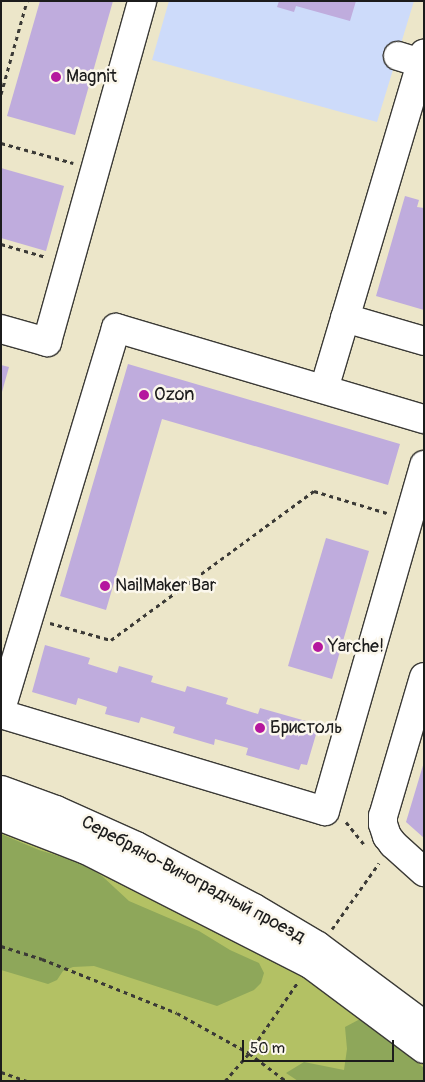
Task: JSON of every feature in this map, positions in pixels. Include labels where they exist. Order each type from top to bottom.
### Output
[{"type":"street","points":[[1,329],[47,342],[142,1]]},
{"type":"street","points":[[324,389],[345,318],[414,58]]},
{"type":"street","points":[[345,318],[424,341]]},
{"type":"street","points":[[1,708],[116,328],[424,419]]},
{"type":"street","points":[[1,714],[325,811],[424,465]]},
{"type":"street","points":[[424,677],[383,816],[384,830],[378,853],[424,872]]},
{"type":"street","name":"Серебряно-Виноградный проезд","points":[[1,790],[56,810],[136,846],[254,908],[314,955],[424,1025]]},
{"type":"street","points":[[1,817],[86,850],[314,955],[424,1049]]},
{"type":"path","points":[[1,94],[27,1]]},
{"type":"path","points":[[1,143],[95,169]]},
{"type":"path","points":[[1,244],[69,263]]},
{"type":"path","points":[[28,616],[111,640],[314,491],[408,520]]},
{"type":"path","points":[[225,1081],[249,1053],[314,955],[378,853],[328,798]]},
{"type":"path","points":[[1,946],[42,959],[177,1014],[249,1053],[286,1081]]},
{"type":"path","points":[[1,1072],[27,1081]]},
{"type":"shaded area","points":[[169,1],[414,1],[377,122],[152,60]]},
{"type":"green space","points":[[1,825],[86,859],[302,969],[424,1060],[424,1081],[1,1081]]},
{"type":"green space","points":[[1,834],[39,850],[82,863],[102,876],[129,901],[199,931],[230,950],[259,963],[264,973],[261,983],[254,990],[217,1006],[94,966],[73,967],[63,971],[57,980],[48,984],[1,970]]},
{"type":"green space","points":[[362,1018],[424,1068],[424,1081],[298,1081],[286,1073],[304,1062],[344,1070],[347,1049],[345,1027]]},
{"type":"building","points":[[40,1],[113,1],[75,135],[7,116]]},
{"type":"building","points":[[279,1],[356,1],[350,21],[296,6],[294,12],[277,7]]},
{"type":"building","points":[[1,168],[64,186],[46,251],[1,238]]},
{"type":"building","points":[[405,196],[419,200],[417,207],[424,208],[424,310],[376,296]]},
{"type":"building","points":[[128,364],[400,444],[388,485],[162,419],[106,610],[60,596]]},
{"type":"building","points":[[1,365],[9,367],[2,392],[1,392]]},
{"type":"building","points":[[326,538],[369,551],[332,679],[288,666]]},
{"type":"building","points":[[45,645],[90,658],[88,664],[117,673],[119,666],[153,676],[151,682],[185,692],[187,686],[228,698],[226,704],[258,714],[260,708],[313,723],[311,729],[317,731],[307,765],[301,764],[299,770],[246,755],[248,748],[215,739],[214,745],[173,733],[175,727],[141,717],[139,723],[105,714],[107,707],[78,698],[76,705],[32,692]]},
{"type":"building","points":[[424,762],[424,838],[406,822]]},
{"type":"place","name":"Magnit","points":[[56,77]]},
{"type":"place","name":"Ozon","points":[[144,395]]},
{"type":"place","name":"NailMaker Bar","points":[[105,586]]},
{"type":"place","name":"Yarche!","points":[[318,647]]},
{"type":"place","name":"Бристоль","points":[[260,728]]}]
